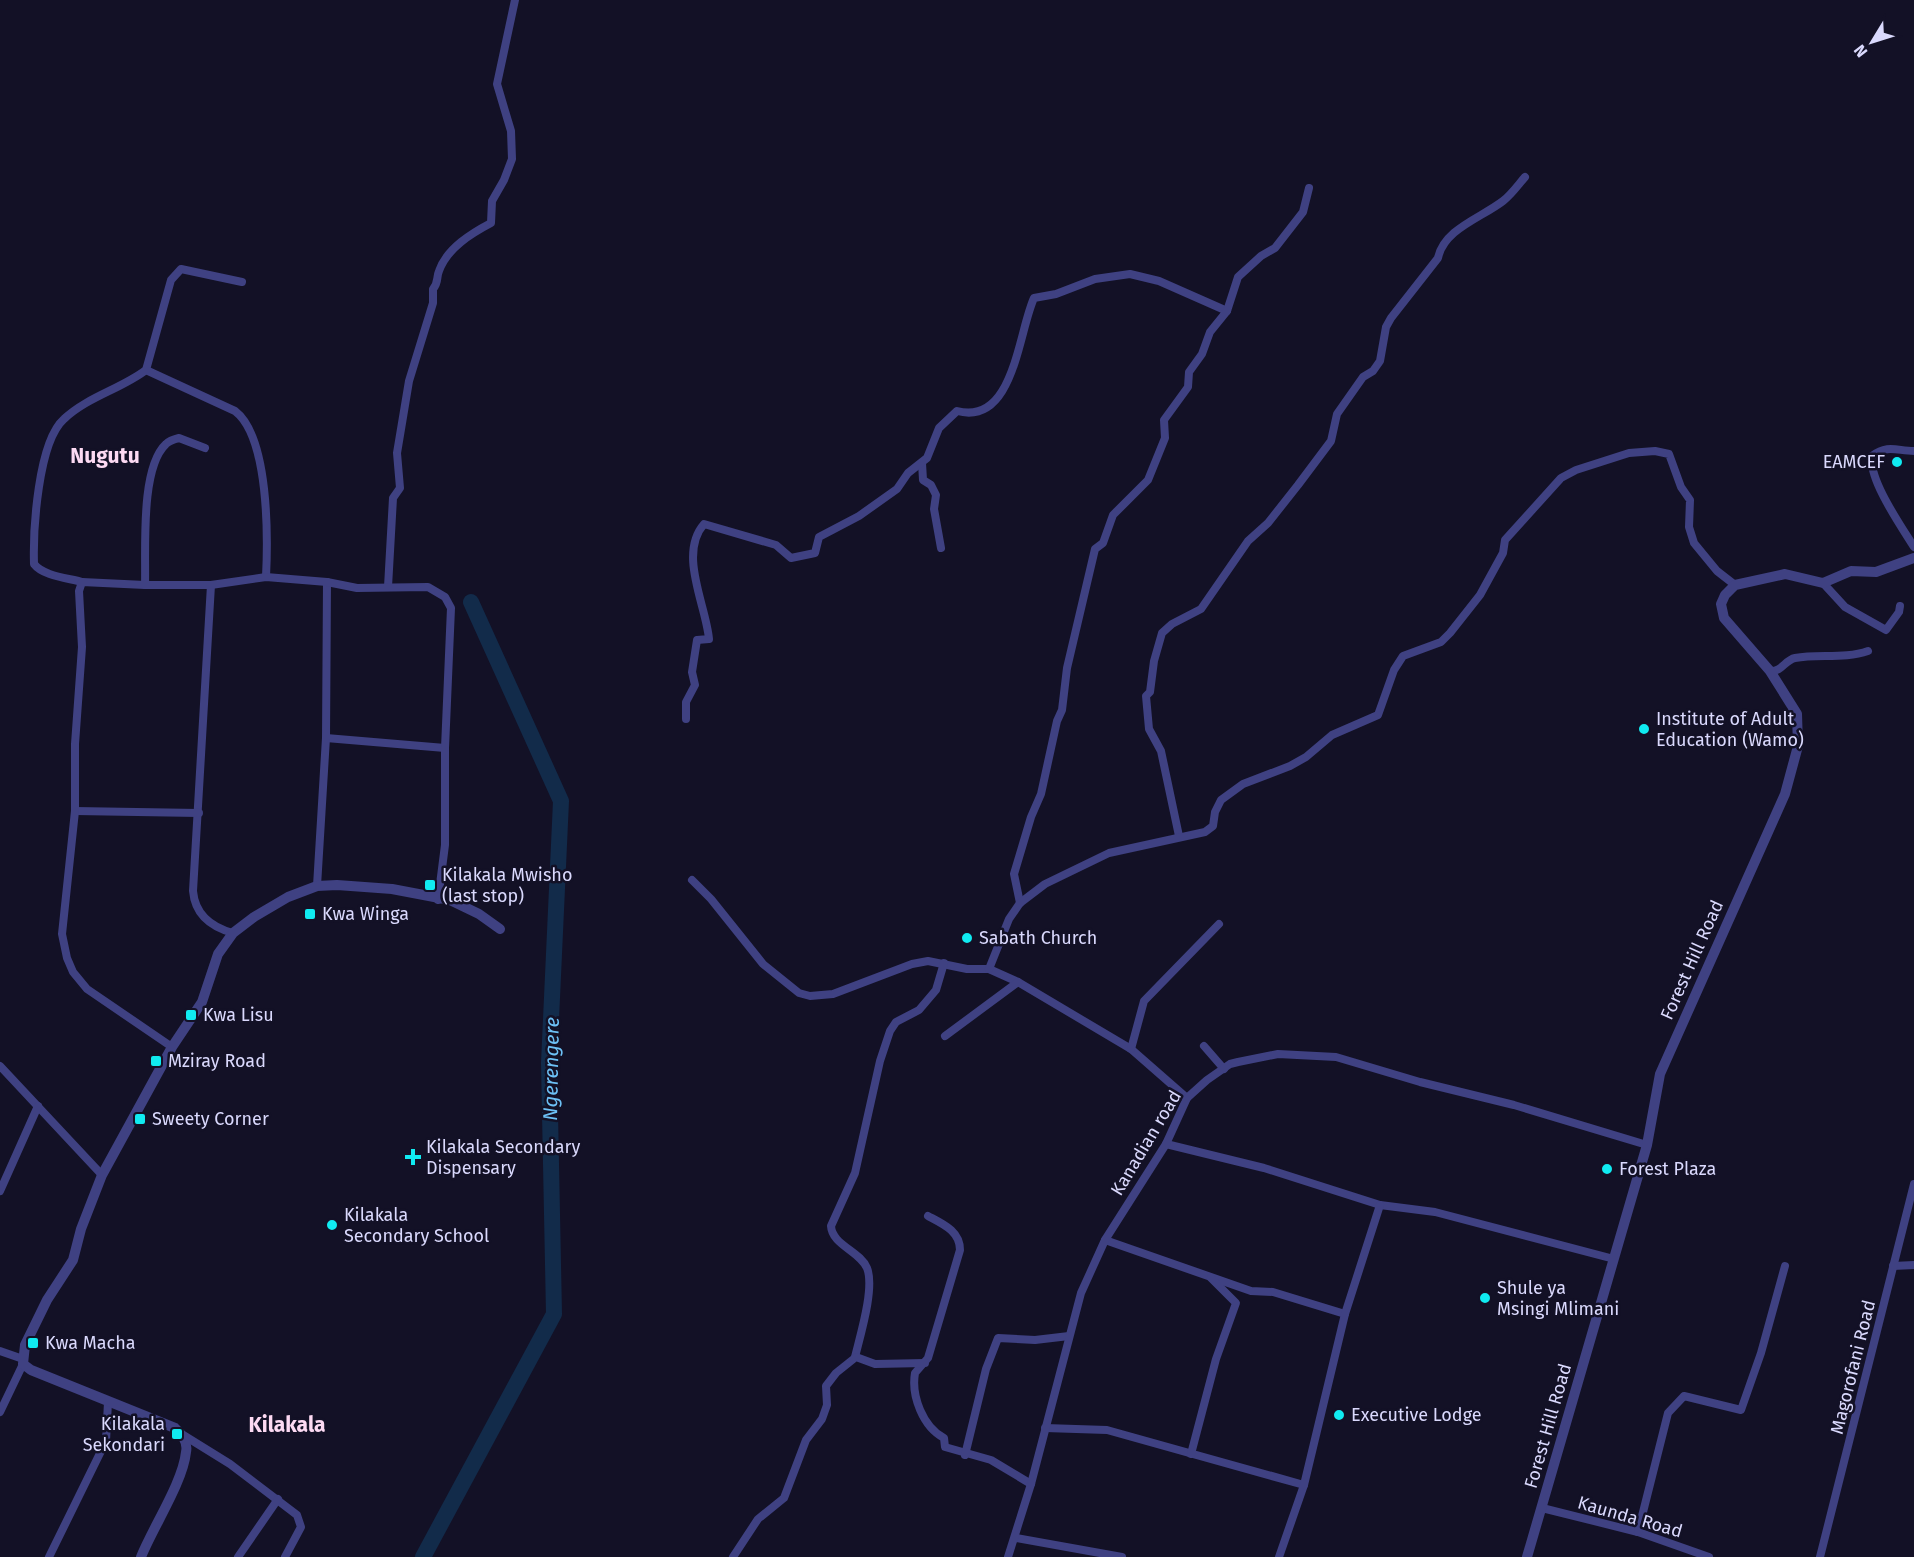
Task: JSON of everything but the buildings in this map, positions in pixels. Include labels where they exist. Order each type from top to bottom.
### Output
[{"type":"street","points":[[388,587],[393,498],[400,488],[396,453],[409,381],[433,303],[433,289],[437,284],[439,271],[466,236],[491,223],[492,201],[510,165],[510,131],[496,84],[515,0]]},
{"type":"street","points":[[1179,836],[1161,751],[1149,729],[1147,715],[1146,696],[1150,692],[1154,661],[1162,633],[1172,624],[1201,609],[1211,590],[1248,541],[1268,523],[1331,441],[1337,414],[1363,377],[1373,371],[1380,361],[1386,327],[1438,258],[1440,245],[1468,223],[1505,200],[1526,177]]},
{"type":"street","points":[[1020,903],[1014,874],[1031,817],[1041,794],[1057,721],[1062,710],[1067,668],[1095,549],[1103,543],[1113,515],[1148,480],[1165,438],[1164,420],[1188,387],[1189,372],[1202,354],[1210,332],[1227,311],[1238,277],[1261,256],[1275,248],[1303,212],[1309,188]]},
{"type":"street","points":[[242,282],[181,269],[176,272],[171,280],[146,370],[69,414],[56,428],[41,474],[33,530],[34,564],[37,568],[82,582],[211,585],[266,577],[327,582],[357,588],[428,587],[443,596],[450,604],[445,748],[445,845],[438,900]]},
{"type":"street","points":[[686,719],[686,702],[694,685],[692,672],[697,640],[709,639],[692,560],[703,525],[708,524],[776,545],[791,558],[815,553],[819,537],[860,516],[892,493],[908,473],[922,463],[932,448],[939,428],[957,411],[965,413],[977,410],[998,400],[1009,381],[1034,298],[1056,294],[1095,279],[1140,275],[1227,311]]},
{"type":"street","points":[[146,370],[235,411],[244,421],[258,454],[262,479],[267,546],[266,577]]},
{"type":"street","points":[[145,585],[148,486],[158,455],[166,444],[179,438],[205,447]]},
{"type":"street","points":[[1914,451],[1896,447],[1880,450],[1872,456],[1871,465],[1889,507],[1914,547]]},
{"type":"street","points":[[989,969],[1009,919],[1020,903],[1045,884],[1108,853],[1179,836],[1196,835],[1213,826],[1215,812],[1221,800],[1243,784],[1290,766],[1306,757],[1332,735],[1378,715],[1394,670],[1403,656],[1441,642],[1450,633],[1480,594],[1503,553],[1505,540],[1515,526],[1561,478],[1576,470],[1629,453],[1656,451],[1669,454],[1681,487],[1690,500],[1689,527],[1694,543],[1717,571],[1736,585],[1785,574],[1823,582],[1851,571],[1876,572],[1914,558]]},
{"type":"street","points":[[922,463],[923,480],[931,485],[936,495],[934,509],[941,548]]},
{"type":"street","points":[[82,582],[79,591],[82,647],[75,744],[75,811],[62,934],[67,958],[73,972],[87,989],[172,1047]]},
{"type":"street","points":[[317,886],[326,738],[327,582]]},
{"type":"street","points":[[1823,582],[1845,607],[1886,630],[1899,612],[1900,606]]},
{"type":"street","points":[[211,585],[194,901],[196,909],[210,923],[233,933]]},
{"type":"street","name":"Forest Hill Road","points":[[1527,1557],[1647,1145],[1660,1074],[1785,794],[1795,765],[1799,735],[1798,716],[1770,671],[1724,618],[1721,604],[1725,595],[1736,585]]},
{"type":"street","points":[[1770,671],[1780,669],[1792,659],[1849,655],[1868,651]]},
{"type":"street","points":[[326,738],[445,748]]},
{"type":"street","points":[[75,811],[199,813]]},
{"type":"street","points":[[692,880],[717,906],[763,964],[791,989],[804,995],[817,996],[842,991],[912,964],[928,961],[967,969],[989,969],[1018,982],[1131,1049],[1187,1098]]},
{"type":"street","points":[[0,1412],[23,1361],[25,1346],[47,1300],[73,1260],[81,1228],[102,1175],[172,1047],[202,1002],[218,954],[233,933],[270,906],[317,886],[368,886],[415,892],[438,900],[450,900],[466,906],[500,929]]},
{"type":"street","points":[[1131,1049],[1144,1001],[1219,924]]},
{"type":"street","points":[[733,1557],[758,1520],[784,1498],[806,1440],[822,1419],[827,1405],[826,1386],[836,1373],[855,1357],[868,1295],[868,1271],[859,1258],[835,1237],[831,1226],[853,1180],[890,1030],[896,1023],[919,1010],[936,990],[944,963]]},
{"type":"street","points":[[945,1036],[1018,982]]},
{"type":"street","points":[[1204,1046],[1224,1069]]},
{"type":"street","name":"Kanadian road","points":[[1008,1557],[1016,1538],[1031,1484],[1081,1293],[1105,1240],[1166,1144],[1187,1098],[1224,1069],[1239,1062],[1278,1054],[1336,1057],[1420,1082],[1514,1105],[1647,1145]]},
{"type":"street","points":[[0,1066],[102,1175]]},
{"type":"street","points":[[0,1191],[38,1106]]},
{"type":"street","points":[[1166,1144],[1264,1168],[1380,1205],[1435,1212],[1614,1259]]},
{"type":"street","name":"Magorofani Road","points":[[1820,1557],[1914,1184]]},
{"type":"street","points":[[1279,1557],[1304,1485],[1345,1314],[1380,1205]]},
{"type":"street","points":[[928,1216],[952,1230],[960,1244],[960,1250],[925,1363],[914,1377],[915,1392],[921,1412],[931,1429],[944,1438],[945,1446],[966,1455],[991,1460],[1031,1484]]},
{"type":"street","points":[[1105,1240],[1251,1291],[1273,1292],[1345,1314]]},
{"type":"street","points":[[1893,1266],[1914,1265]]},
{"type":"street","points":[[1638,1532],[1668,1413],[1684,1396],[1741,1410],[1764,1343],[1785,1266]]},
{"type":"street","points":[[1208,1275],[1236,1303]]},
{"type":"street","points":[[1191,1454],[1216,1359],[1236,1303],[1251,1291]]},
{"type":"street","points":[[966,1455],[986,1369],[998,1338],[1035,1340],[1069,1336]]},
{"type":"street","points":[[0,1351],[23,1361],[31,1370],[175,1428],[230,1464],[297,1515],[301,1524],[285,1557]]},
{"type":"street","points":[[855,1357],[873,1364],[925,1363]]},
{"type":"street","points":[[49,1557],[106,1441],[108,1402]]},
{"type":"street","points":[[1045,1428],[1107,1430],[1304,1485]]},
{"type":"street","points":[[141,1557],[187,1452],[186,1443],[180,1432]]},
{"type":"street","points":[[238,1557],[278,1499]]},
{"type":"street","name":"Kaunda Road","points":[[1542,1508],[1638,1532],[1709,1557]]},
{"type":"street","points":[[1016,1538],[1122,1557]]},
{"type":"waterway","name":"Ngerengere","points":[[423,1557],[554,1314],[549,1063],[561,801],[471,602]]},
{"type":"place","name":"EAMCEF","points":[[1897,462]]},
{"type":"place","name":"Institute of Adult Education (Wamo)","points":[[1644,729]]},
{"type":"place","name":"Kilakala Mwisho (last stop)","points":[[430,885]]},
{"type":"place","name":"Kwa Winga","points":[[310,914]]},
{"type":"place","name":"Sabath Church","points":[[967,938]]},
{"type":"place","name":"Kwa Lisu","points":[[191,1015]]},
{"type":"place","name":"Mziray Road","points":[[156,1061]]},
{"type":"place","name":"Sweety Corner","points":[[140,1119]]},
{"type":"place","name":"Kilakala Secondary Dispensary","points":[[413,1157]]},
{"type":"place","name":"Forest Plaza","points":[[1607,1169]]},
{"type":"place","name":"Kilakala Secondary School","points":[[332,1225]]},
{"type":"place","name":"Shule ya Msingi Mlimani","points":[[1485,1298]]},
{"type":"place","name":"Kwa Macha","points":[[33,1343]]},
{"type":"place","name":"Executive Lodge","points":[[1339,1415]]},
{"type":"place","name":"Kilakala Sekondari","points":[[177,1434]]},
{"type":"district","name":"Nugutu","points":[[105,456]]},
{"type":"district","name":"Kilakala","points":[[287,1425]]}]
